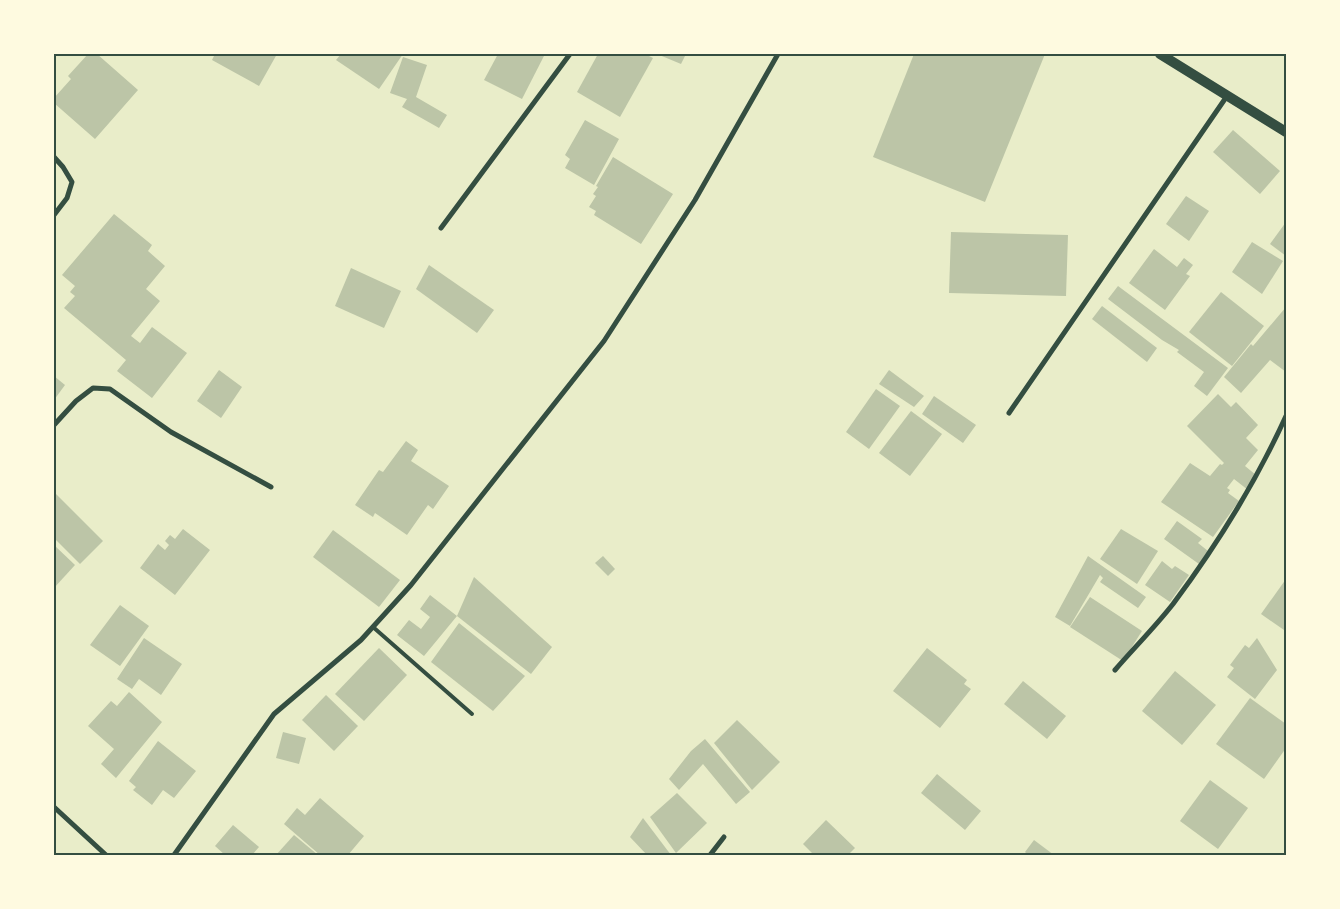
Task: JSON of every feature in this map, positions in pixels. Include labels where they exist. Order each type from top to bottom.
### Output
[{"type":"main road","points":[[1160,54],[1286,132]]},
{"type":"street","points":[[441,228],[570,54]]},
{"type":"street","points":[[174,855],[274,714],[361,640],[417,578],[604,341],[695,200],[778,54]]},
{"type":"street","points":[[1009,413],[1228,95]]},
{"type":"street","points":[[54,157],[64,167],[72,182],[67,198],[54,215]]},
{"type":"street","points":[[54,425],[76,401],[94,388],[110,389],[171,432],[271,487]]},
{"type":"street","points":[[1115,670],[1172,605],[1251,488],[1286,416]]},
{"type":"street","points":[[54,808],[106,855]]},
{"type":"street","points":[[710,855],[724,838]]},
{"type":"lane","points":[[373,627],[472,714]]},
{"type":"building","points":[[88,54],[97,54],[138,90],[95,139],[54,103],[54,98],[71,79],[68,76]]},
{"type":"building","points":[[215,54],[277,54],[259,86],[212,60]]},
{"type":"building","points":[[341,54],[403,54],[379,89],[336,60]]},
{"type":"building","points":[[498,54],[545,54],[522,99],[484,80]]},
{"type":"building","points":[[598,54],[645,54],[653,58],[620,117],[577,92]]},
{"type":"building","points":[[657,54],[686,54],[681,64]]},
{"type":"building","points":[[914,54],[1045,54],[985,202],[873,157]]},
{"type":"building","points":[[403,57],[427,65],[416,97],[447,115],[439,128],[402,107],[407,99],[390,93]]},
{"type":"building","points":[[585,120],[619,139],[594,185],[565,168],[570,159],[565,155]]},
{"type":"building","points":[[1233,130],[1280,171],[1260,194],[1213,152]]},
{"type":"building","points":[[613,157],[673,194],[641,244],[594,215],[596,211],[589,207],[596,196],[593,194],[598,187],[596,186]]},
{"type":"building","points":[[1186,196],[1209,211],[1189,241],[1166,224]]},
{"type":"building","points":[[114,214],[152,245],[148,251],[165,266],[146,289],[160,301],[131,336],[140,343],[152,327],[187,353],[152,398],[117,371],[126,360],[64,308],[75,296],[70,292],[75,286],[62,275]]},
{"type":"building","points":[[1286,222],[1286,256],[1270,244]]},
{"type":"building","points":[[951,232],[1068,235],[1066,296],[949,293]]},
{"type":"building","points":[[1252,242],[1283,261],[1262,294],[1232,272]]},
{"type":"building","points":[[1154,249],[1177,267],[1184,258],[1193,265],[1186,274],[1190,276],[1165,310],[1129,283]]},
{"type":"building","points":[[429,265],[494,310],[477,333],[416,289]]},
{"type":"building","points":[[351,268],[401,291],[384,328],[335,306]]},
{"type":"building","points":[[1118,286],[1228,368],[1207,396],[1194,386],[1204,372],[1177,352],[1179,350],[1162,340],[1108,299]]},
{"type":"building","points":[[1221,292],[1264,326],[1232,366],[1189,332]]},
{"type":"building","points":[[1102,306],[1157,348],[1147,362],[1092,319]]},
{"type":"building","points":[[1286,307],[1286,372],[1270,360],[1241,393],[1224,377],[1251,344],[1253,346]]},
{"type":"building","points":[[219,370],[242,387],[221,418],[197,401]]},
{"type":"building","points":[[889,370],[924,396],[914,407],[879,384]]},
{"type":"building","points":[[54,376],[65,385],[54,400]]},
{"type":"building","points":[[876,389],[900,406],[869,449],[846,432]]},
{"type":"building","points":[[1218,394],[1231,407],[1236,402],[1258,425],[1246,438],[1258,450],[1245,466],[1256,475],[1248,490],[1234,479],[1227,488],[1230,490],[1228,493],[1239,501],[1213,537],[1161,502],[1190,463],[1210,476],[1220,464],[1224,463],[1187,426]]},
{"type":"building","points":[[934,396],[976,425],[963,443],[922,414]]},
{"type":"building","points":[[911,411],[942,434],[910,476],[879,453]]},
{"type":"building","points":[[406,441],[418,450],[411,461],[449,486],[433,509],[428,505],[407,535],[375,513],[373,517],[355,505],[379,470],[383,472]]},
{"type":"building","points":[[54,492],[103,541],[80,564],[54,538]]},
{"type":"building","points":[[1177,521],[1202,539],[1198,543],[1208,551],[1199,564],[1164,539]]},
{"type":"building","points":[[183,529],[210,550],[175,595],[140,568],[158,544],[165,550],[169,545],[165,541],[170,535],[175,539]]},
{"type":"building","points":[[1121,529],[1158,551],[1137,584],[1100,559]]},
{"type":"building","points":[[333,530],[400,580],[379,607],[313,557]]},
{"type":"building","points":[[54,545],[75,565],[54,588]]},
{"type":"building","points":[[603,556],[615,569],[608,576],[595,563]]},
{"type":"building","points":[[1088,556],[1146,597],[1138,608],[1100,582],[1103,578],[1100,575],[1070,626],[1055,617]]},
{"type":"building","points":[[1162,561],[1172,569],[1175,566],[1189,575],[1170,602],[1145,585]]},
{"type":"building","points":[[474,577],[552,647],[531,674],[457,616]]},
{"type":"building","points":[[1286,579],[1286,626],[1284,630],[1261,614]]},
{"type":"building","points":[[430,595],[457,616],[424,656],[397,635],[409,620],[421,629],[430,617],[420,609]]},
{"type":"building","points":[[1090,597],[1142,631],[1123,661],[1070,627]]},
{"type":"building","points":[[120,605],[149,626],[120,666],[90,645]]},
{"type":"building","points":[[459,623],[525,676],[493,711],[431,662]]},
{"type":"building","points":[[144,638],[182,664],[161,695],[139,679],[132,689],[117,679]]},
{"type":"building","points":[[1257,638],[1277,670],[1255,699],[1227,677],[1234,668],[1230,665],[1245,645],[1249,648]]},
{"type":"building","points":[[379,648],[407,675],[364,721],[335,694]]},
{"type":"building","points":[[927,648],[967,680],[964,684],[971,689],[940,728],[893,691]]},
{"type":"building","points":[[1175,671],[1216,705],[1182,745],[1142,711]]},
{"type":"building","points":[[1023,681],[1066,716],[1047,739],[1004,704]]},
{"type":"building","points":[[129,692],[162,722],[116,778],[101,764],[114,749],[88,726],[111,701],[117,706]]},
{"type":"building","points":[[326,695],[358,726],[334,751],[302,720]]},
{"type":"building","points":[[1250,698],[1286,724],[1286,748],[1264,779],[1216,744]]},
{"type":"building","points":[[737,720],[780,762],[752,790],[714,743]]},
{"type":"building","points":[[283,732],[306,738],[299,764],[276,758]]},
{"type":"building","points":[[705,739],[750,792],[736,804],[703,764],[679,790],[669,779],[691,751]]},
{"type":"building","points":[[158,741],[196,771],[174,798],[163,790],[152,805],[133,790],[136,787],[129,781]]},
{"type":"building","points":[[937,774],[981,811],[965,830],[921,793]]},
{"type":"building","points":[[1210,780],[1248,808],[1218,849],[1180,821]]},
{"type":"building","points":[[677,793],[707,823],[676,853],[650,817]]},
{"type":"building","points":[[320,798],[364,836],[348,855],[320,855],[284,824],[297,808],[305,815]]},
{"type":"building","points":[[643,818],[671,855],[647,855],[630,837]]},
{"type":"building","points":[[826,820],[855,848],[848,855],[814,855],[803,844]]},
{"type":"building","points":[[233,825],[259,847],[252,855],[225,855],[215,846]]},
{"type":"building","points":[[294,835],[318,855],[276,855]]},
{"type":"building","points":[[1034,840],[1054,855],[1028,855],[1025,852]]}]
